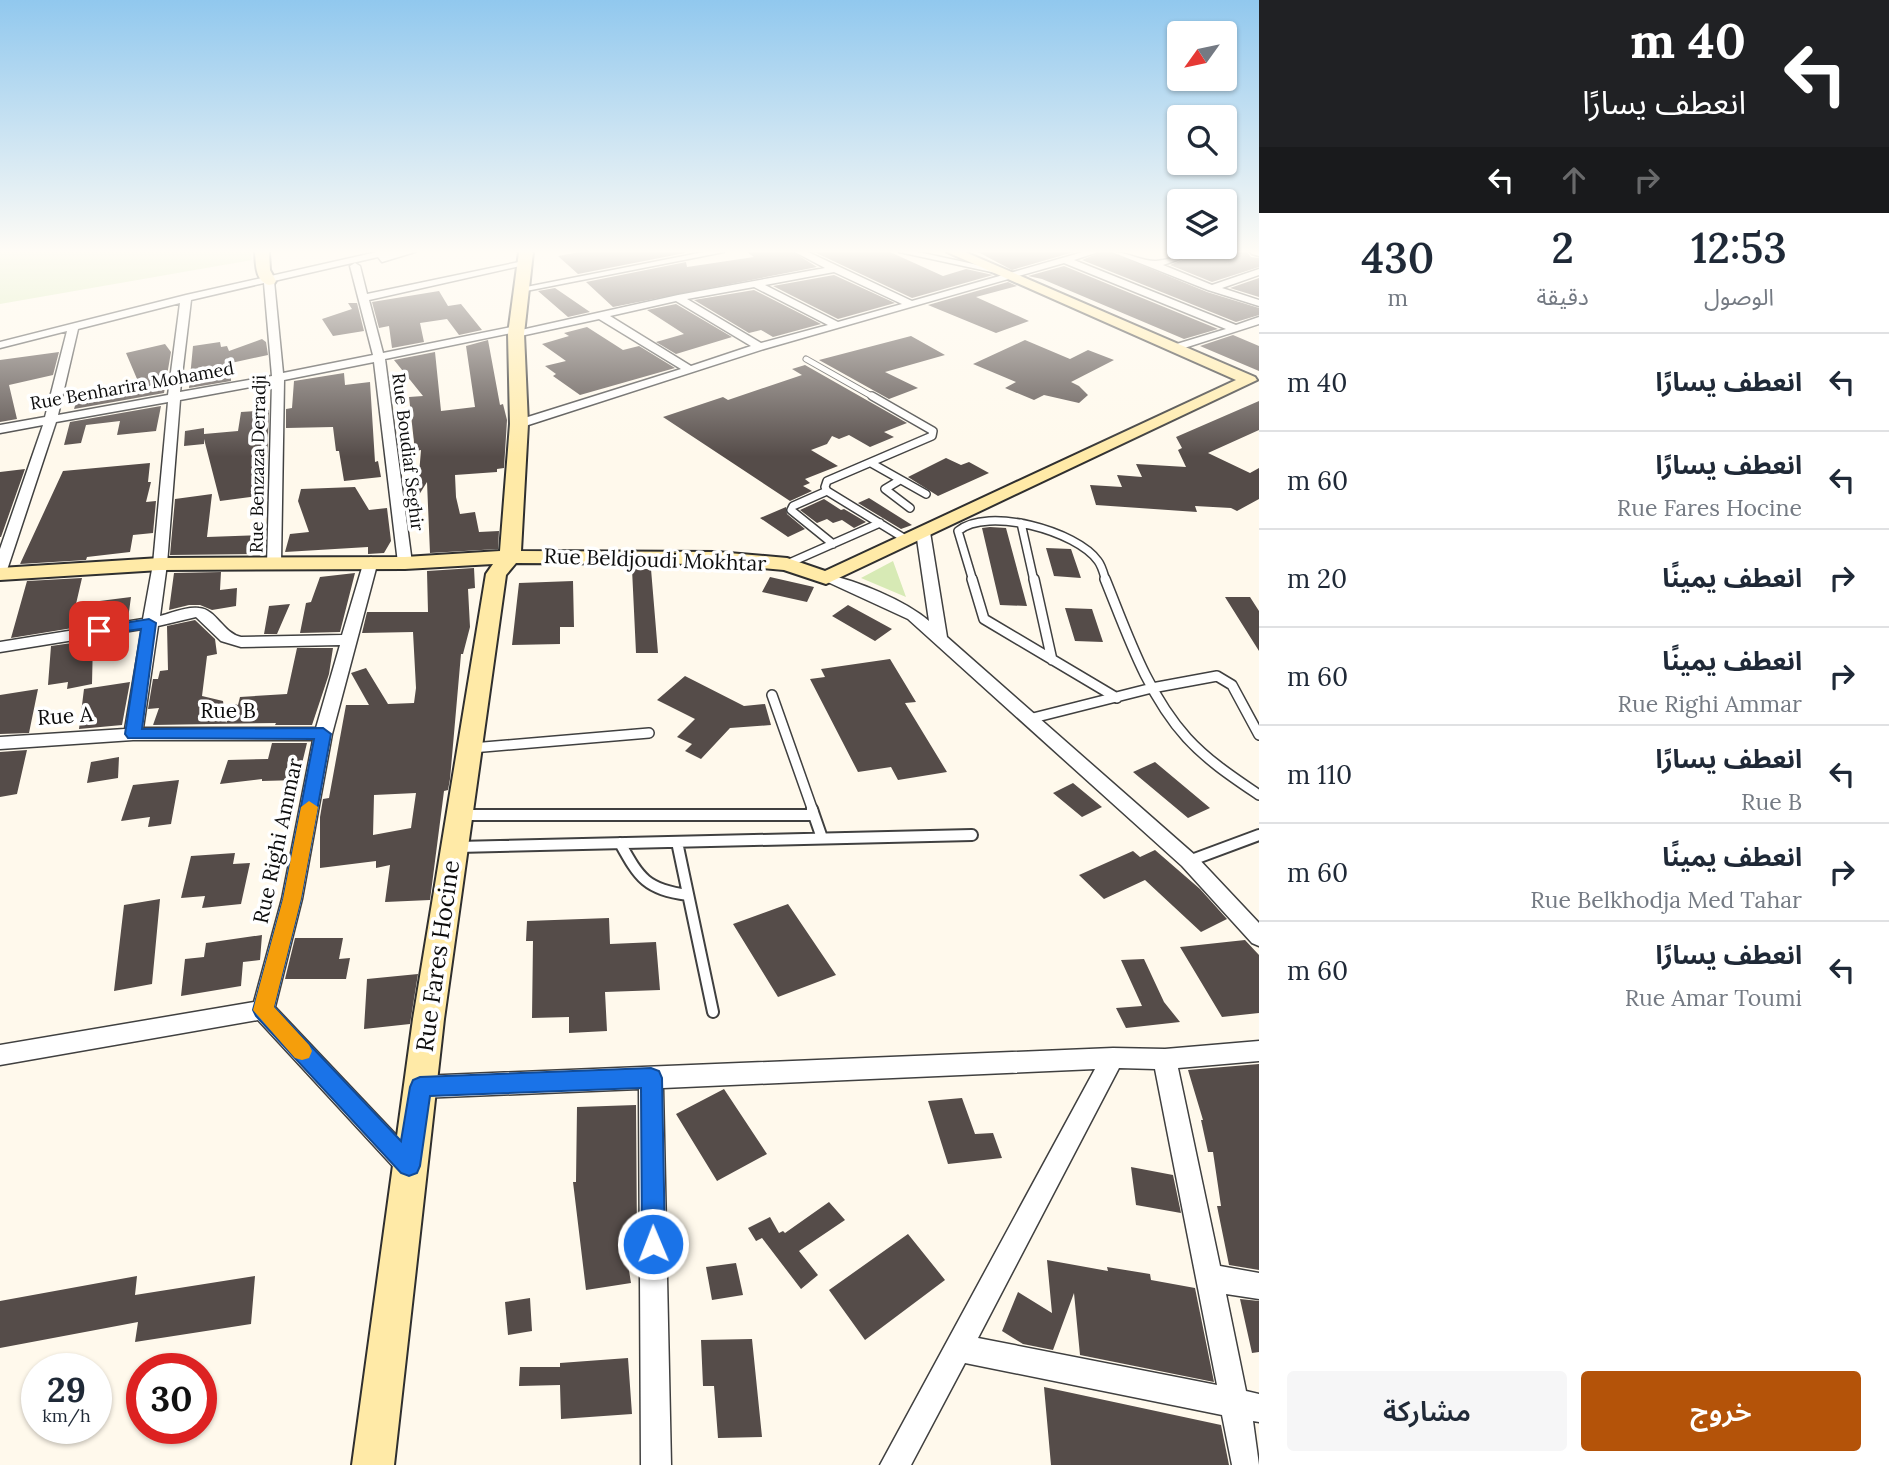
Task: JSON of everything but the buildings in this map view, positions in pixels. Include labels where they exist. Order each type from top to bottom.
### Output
[{"type":"street","points":[[0,345],[99,320]]},
{"type":"street","points":[[133,734],[160,564],[183,320]]},
{"type":"street","name":"Rue Benzaza Derradji","points":[[273,320],[278,378],[274,564]]},
{"type":"street","name":"Rue Boudiaf Seghir","points":[[370,320],[379,358],[405,563]]},
{"type":"street","name":"Rue Fares Hocine","points":[[373,1465],[409,1166],[467,748],[503,565],[519,424],[517,320]]},
{"type":"street","name":"Rue Benharira Mohamed","points":[[0,429],[577,320]]},
{"type":"street","points":[[609,320],[690,370]]},
{"type":"street","points":[[715,320],[760,347]]},
{"type":"street","points":[[826,320],[837,326]]},
{"type":"street","points":[[519,424],[760,347],[857,320]]},
{"type":"street","points":[[1110,320],[1256,380]]},
{"type":"street","points":[[1215,320],[1237,329]]},
{"type":"street","points":[[1174,348],[1258,320]]},
{"type":"street","points":[[0,572],[51,419],[73,327]]},
{"type":"street","points":[[826,578],[1256,380]]},
{"type":"street","points":[[915,536],[939,639]]},
{"type":"street","name":"Rue Beldjoudi Mokhtar","points":[[0,572],[160,564],[371,561],[503,565],[717,558],[787,564],[850,586],[913,616],[1189,862],[1259,937]]},
{"type":"street","name":"Rue Righi Ammar","points":[[263,1010],[292,899],[323,734],[371,561]]},
{"type":"street","points":[[0,647],[149,623],[198,612],[210,620],[221,635],[240,642],[348,640]]},
{"type":"street","name":"Rue B","points":[[133,734],[323,734]]},
{"type":"street","name":"Rue A","points":[[0,743],[133,734]]},
{"type":"street","points":[[0,1055],[263,1010],[409,1166]]},
{"type":"street","points":[[420,1087],[1112,1058],[1165,1059],[1259,1051]]},
{"type":"street","points":[[895,1465],[1112,1058]]},
{"type":"street","points":[[1165,1059],[1208,1277],[1246,1406],[1247,1465]]},
{"type":"street","points":[[651,1078],[656,1465]]},
{"type":"street","points":[[1208,1277],[1259,1286]]},
{"type":"street","points":[[958,1348],[1246,1406]]},
{"type":"lane","points":[[806,359],[933,431],[932,436],[922,442],[827,481],[825,487],[827,491],[880,523],[915,536]]},
{"type":"lane","points":[[871,463],[926,494]]},
{"type":"lane","points":[[901,480],[885,489],[886,493],[910,508]]},
{"type":"lane","points":[[827,491],[793,506],[791,510],[833,544]]},
{"type":"lane","points":[[1117,698],[989,623],[980,614],[958,531],[960,527],[973,521],[1021,523],[1060,534],[1074,541],[1098,561],[1152,688],[1181,732],[1212,760],[1259,795]]},
{"type":"lane","points":[[787,564],[880,523]]},
{"type":"lane","points":[[1021,523],[1052,660]]},
{"type":"lane","points":[[1029,719],[1206,676],[1232,684],[1259,735]]},
{"type":"lane","points":[[772,695],[822,838]]},
{"type":"lane","points":[[467,748],[649,733]]},
{"type":"lane","points":[[458,815],[814,815]]},
{"type":"lane","points":[[453,847],[972,835]]},
{"type":"lane","points":[[1189,862],[1259,835]]},
{"type":"lane","points":[[677,842],[713,1012]]},
{"type":"lane","points":[[620,843],[639,877],[649,885],[659,891],[688,895]]},
{"type":"green space","points":[[893,561],[906,597],[861,578]]},
{"type":"slow traffic","points":[[302,1051],[263,1010],[292,899],[309,807]]},
{"type":"route","points":[[99,631],[149,623],[133,734],[323,734],[292,899],[263,1010],[409,1166],[420,1087],[651,1078],[653,1244]]}]
